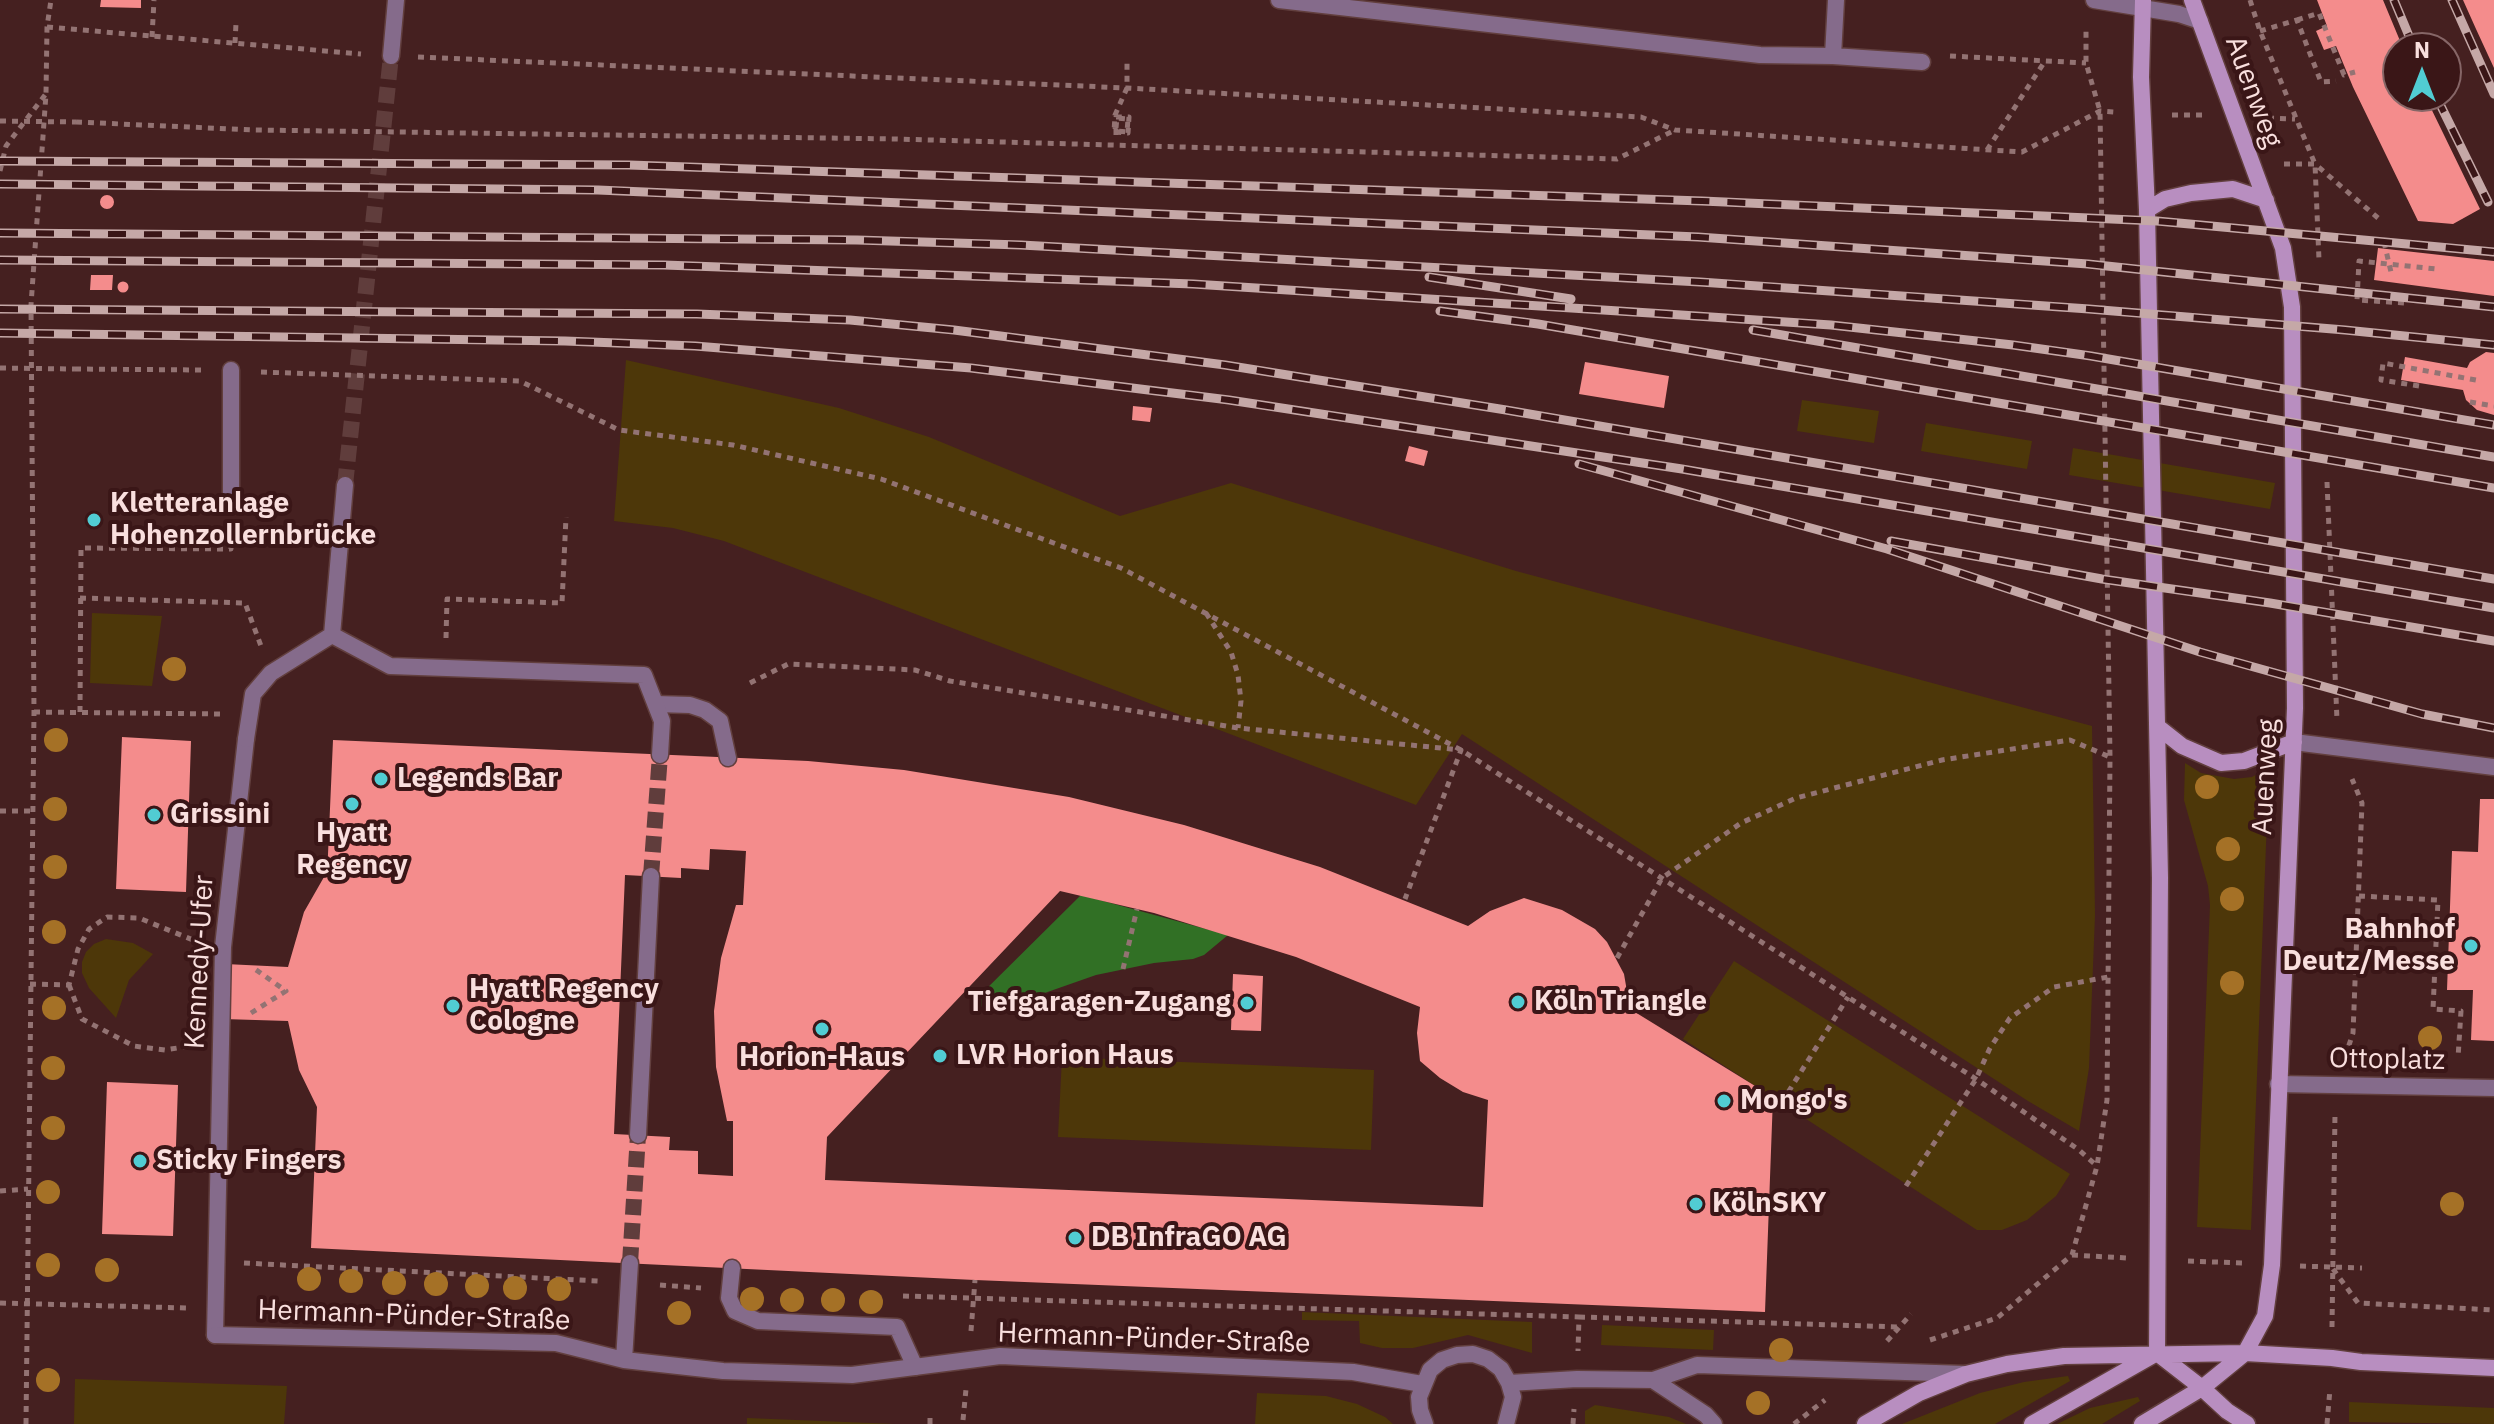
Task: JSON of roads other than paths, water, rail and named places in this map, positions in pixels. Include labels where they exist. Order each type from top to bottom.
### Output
[{"type":"street","points":[[391,56],[396,0]]},
{"type":"street","points":[[1279,0],[1760,55],[1922,62]]},
{"type":"street","points":[[1833,56],[1836,0]]},
{"type":"street","points":[[2094,0],[2142,4],[2200,21]]},
{"type":"street","name":"Auenweg","points":[[2192,0],[2283,248],[2292,307],[2294,742],[2272,1265],[2265,1316],[2245,1353]]},
{"type":"street","points":[[2142,4],[2141,77],[2147,210],[2160,878],[2157,1353]]},
{"type":"street","points":[[2147,210],[2165,199],[2233,189],[2266,200]]},
{"type":"street","points":[[231,370],[231,506]]},
{"type":"street","points":[[345,485],[332,635],[390,666],[644,675],[662,721],[660,755]]},
{"type":"street","name":"Kennedy-Ufer","points":[[215,1335],[223,947],[249,714],[253,694],[271,673],[332,635]]},
{"type":"street","points":[[656,704],[690,705],[705,710],[720,721],[728,758]]},
{"type":"street","points":[[2158,727],[2182,746],[2221,763],[2244,761],[2294,742],[2494,767]]},
{"type":"street","points":[[638,1135],[651,876]]},
{"type":"street","name":"Ottoplatz","points":[[2278,1084],[2494,1088]]},
{"type":"street","points":[[624,1360],[630,1263]]},
{"type":"street","points":[[732,1268],[729,1298],[735,1311],[758,1321],[897,1327],[915,1367]]},
{"type":"street","name":"Hermann-Pünder-Straße","points":[[215,1335],[556,1343],[624,1360],[723,1371],[852,1375],[1000,1356],[1353,1372],[1422,1384]]},
{"type":"street","points":[[2157,1353],[2247,1424]]},
{"type":"street","points":[[2032,1424],[2157,1353]]},
{"type":"street","points":[[2142,1424],[2202,1388],[2245,1353]]},
{"type":"street","points":[[1865,1424],[1919,1393],[1966,1374],[2007,1364],[2064,1356],[2245,1353],[2494,1368]]},
{"type":"street","points":[[1425,1424],[1419,1397],[1430,1370],[1442,1360],[1473,1354],[1488,1359],[1501,1369],[1509,1383],[1513,1397],[1506,1424]]},
{"type":"street","points":[[1509,1383],[1577,1379],[1653,1380],[1697,1365],[1966,1374]]},
{"type":"street","points":[[1653,1380],[1706,1415],[1714,1424]]},
{"type":"tunnel","points":[[345,485],[391,56]]},
{"type":"tunnel","points":[[651,876],[660,755]]},
{"type":"tunnel","points":[[630,1263],[638,1135]]},
{"type":"railway","points":[[2394,0],[2407,32]]},
{"type":"railway","points":[[2452,0],[2494,94]]},
{"type":"railway","points":[[2444,112],[2488,202]]},
{"type":"railway","points":[[0,161],[629,165],[1702,201],[2157,221],[2494,252]]},
{"type":"railway","points":[[0,184],[598,190],[1698,237],[2088,264],[2494,307]]},
{"type":"railway","points":[[0,233],[857,240],[1021,245],[1700,282],[2089,309],[2494,345]]},
{"type":"railway","points":[[0,260],[664,265],[1193,284],[1666,314],[1831,325],[2013,345],[2494,425]]},
{"type":"railway","points":[[1429,277],[1571,299]]},
{"type":"railway","points":[[0,309],[697,314],[850,320],[954,330],[1225,365],[1506,410],[2494,579]]},
{"type":"railway","points":[[1440,311],[1538,324],[2494,488]]},
{"type":"railway","points":[[1753,330],[2494,457]]},
{"type":"railway","points":[[0,333],[565,341],[695,346],[971,368],[1229,400],[1682,469],[2494,608]]},
{"type":"railway","points":[[1579,464],[1887,549],[2200,652],[2422,714],[2494,728]]},
{"type":"railway","points":[[1891,541],[2102,579],[2270,603],[2494,641]]},
{"type":"place","name":"Kletteranlage Hohenzollernbrücke","points":[[94,520]]},
{"type":"place","name":"Legends Bar","points":[[381,779]]},
{"type":"place","name":"Hyatt Regency","points":[[352,804]]},
{"type":"place","name":"Grissini","points":[[154,815]]},
{"type":"place","name":"Bahnhof Deutz/Messe","points":[[2471,946]]},
{"type":"place","name":"Köln Triangle","points":[[1518,1002]]},
{"type":"place","name":"Tiefgaragen-Zugang","points":[[1247,1003]]},
{"type":"place","name":"Hyatt Regency Cologne","points":[[453,1006]]},
{"type":"place","name":"Horion-Haus","points":[[822,1029]]},
{"type":"place","name":"LVR Horion Haus","points":[[940,1056]]},
{"type":"place","name":"Mongo's","points":[[1724,1101]]},
{"type":"place","name":"Sticky Fingers","points":[[140,1161]]},
{"type":"place","name":"KölnSKY","points":[[1696,1204]]},
{"type":"place","name":"DB InfraGO AG","points":[[1075,1238]]}]
